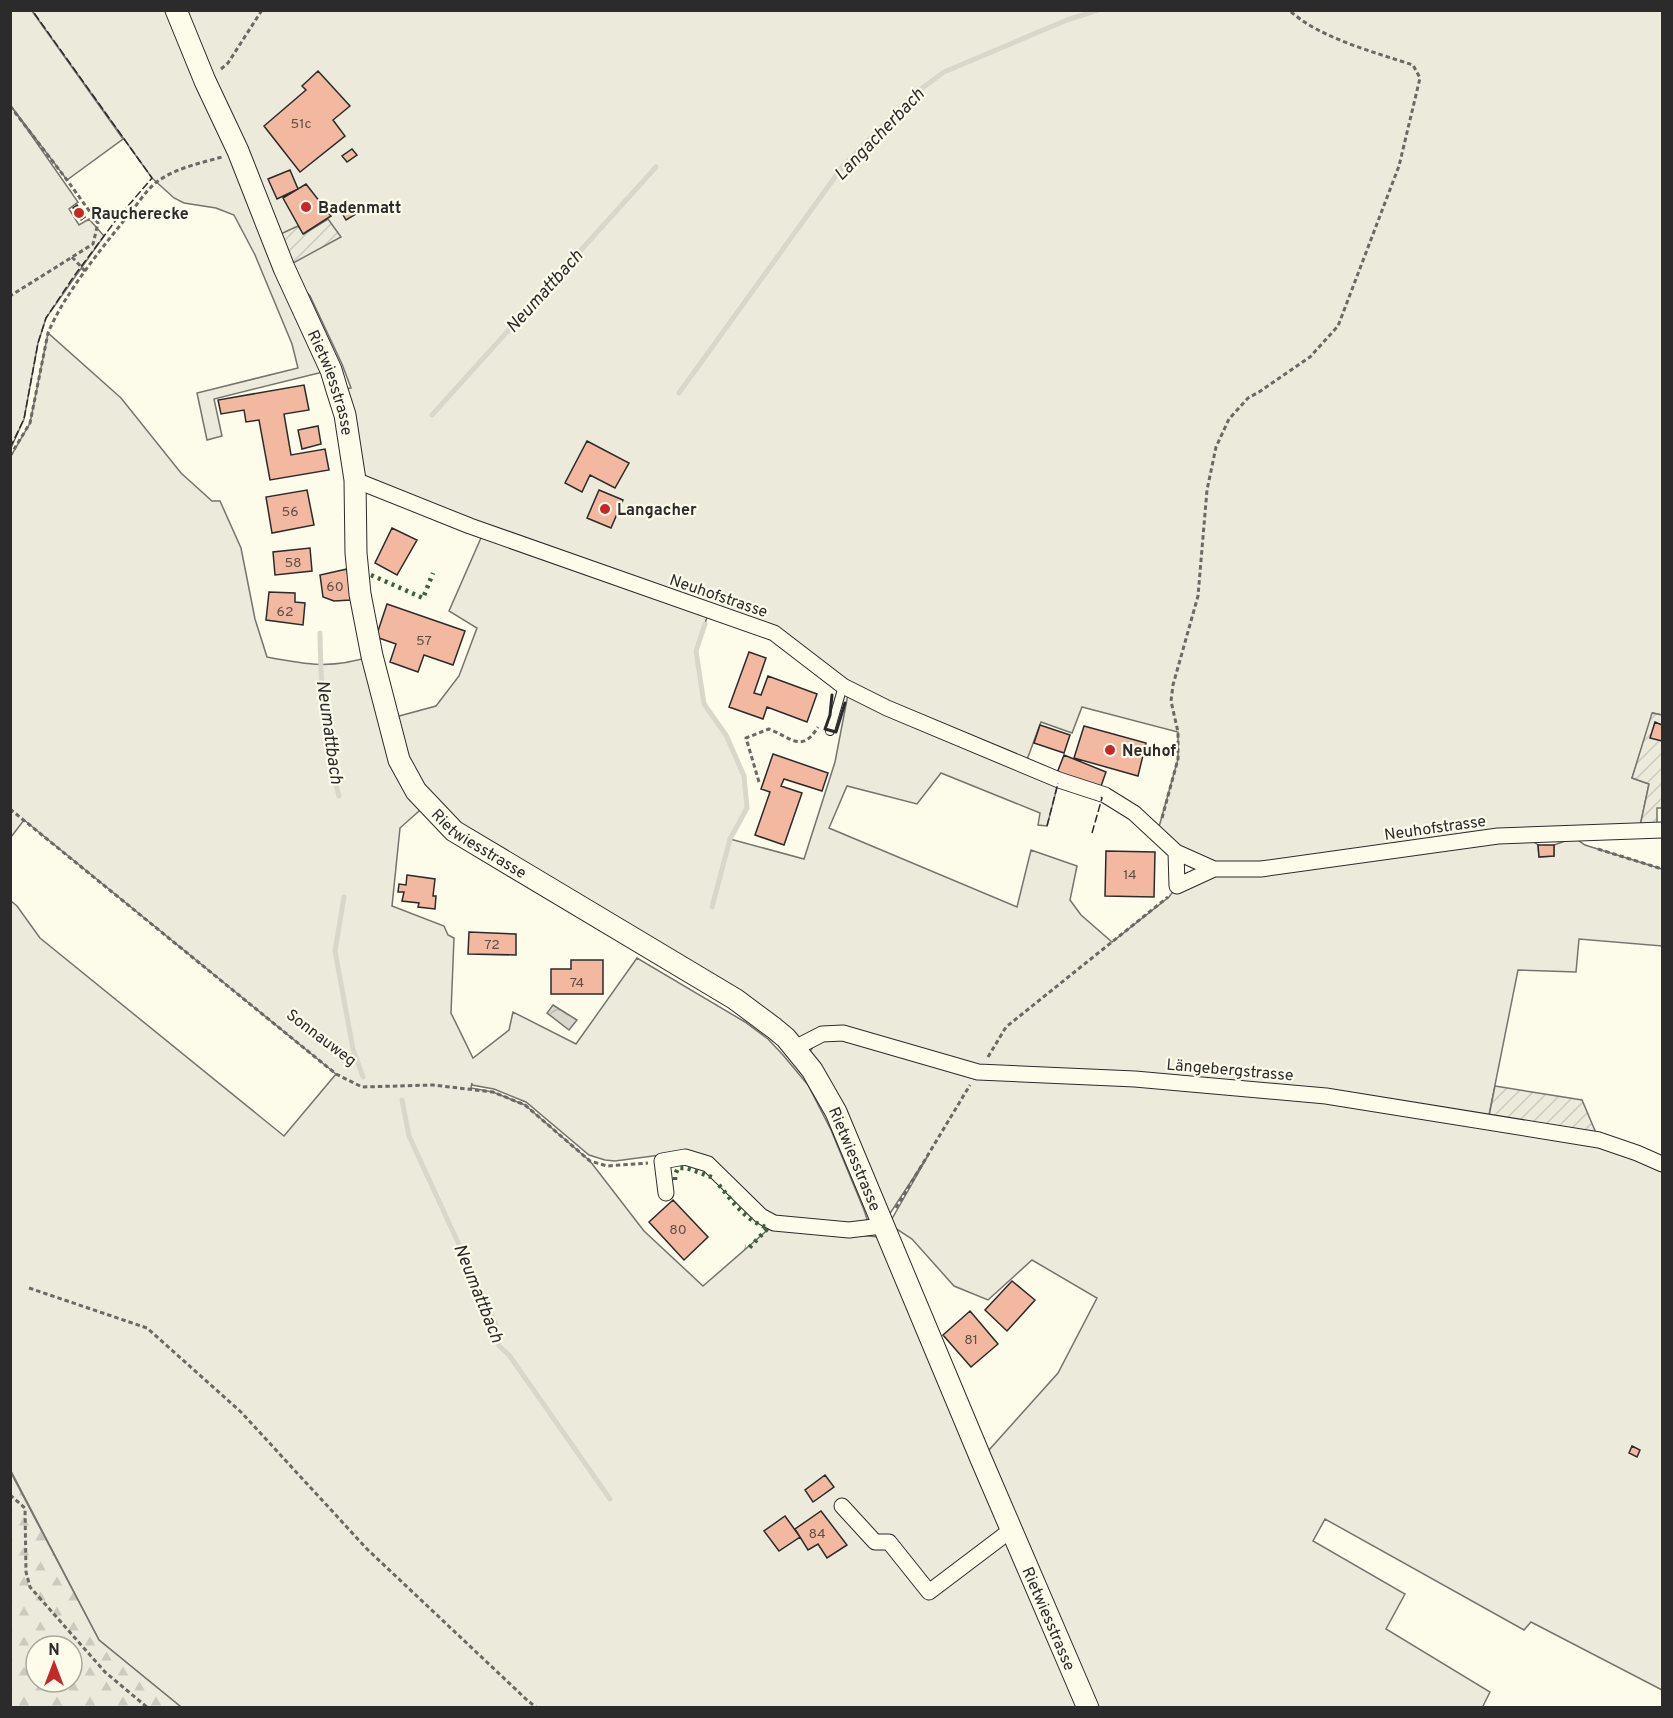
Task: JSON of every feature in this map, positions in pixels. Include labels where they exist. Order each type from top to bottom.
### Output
[{"type":"main road","name":"Rietwiesstrasse","points":[[176,10],[238,151],[284,268],[331,370],[345,416],[355,480],[356,553],[366,628],[399,760],[416,791],[454,831],[735,999],[774,1028],[795,1048],[812,1070],[836,1112],[882,1226],[1088,1707]]},
{"type":"street","name":"Neuhofstrasse","points":[[355,480],[470,526],[774,633],[843,686],[887,708],[1059,780],[1105,795],[1134,813],[1176,852],[1214,869],[1261,869],[1498,836],[1662,830]]},
{"type":"street","points":[[1176,852],[1177,886]]},
{"type":"street","name":"Neuhofstrasse","points":[[1177,886],[1214,869]]},
{"type":"street","name":"Längebergstrasse","points":[[795,1048],[822,1034],[843,1033],[978,1072],[1134,1078],[1326,1096],[1599,1140],[1662,1164]]},
{"type":"street","points":[[666,1193],[662,1161],[685,1156],[708,1164],[761,1216],[774,1223],[849,1230],[882,1226]]},
{"type":"street","points":[[842,1506],[875,1542],[889,1542],[929,1592],[1011,1530]]},
{"type":"lane","points":[[830,731],[843,686]]},
{"type":"path","points":[[206,81],[228,63],[262,10]]},
{"type":"path","points":[[1157,834],[1178,759],[1178,732],[1171,702],[1173,685],[1198,596],[1207,490],[1216,447],[1229,419],[1248,398],[1310,357],[1338,326],[1399,166],[1420,78],[1413,65],[1345,42],[1298,19],[1289,10]]},
{"type":"path","points":[[10,106],[68,180],[98,223],[93,244],[10,296]]},
{"type":"path","points":[[10,456],[30,423],[48,333],[53,321],[117,229],[156,182],[171,173],[238,151]]},
{"type":"path","points":[[72,257],[86,272]]},
{"type":"path","points":[[759,782],[746,738],[769,729],[794,742],[805,741],[814,734],[819,725]]},
{"type":"path","name":"Sonnauweg","points":[[10,809],[336,1074],[362,1087],[433,1084],[492,1092],[525,1105],[590,1161],[607,1166],[662,1161]]},
{"type":"path","points":[[1596,848],[1662,869]]},
{"type":"path","points":[[882,1226],[888,1222],[1006,1027],[1169,897],[1177,886]]},
{"type":"path","points":[[29,1288],[147,1328],[241,1413],[367,1549],[537,1707]]},
{"type":"path","points":[[10,1496],[25,1508],[26,1572],[30,1587],[105,1672],[148,1707]]},
{"type":"green space","points":[[32,11],[1662,11],[1662,715],[1653,713],[1632,778],[1649,784],[1639,831],[1571,835],[1585,845],[1662,869],[1662,946],[1579,939],[1576,972],[1518,970],[1488,1120],[1599,1140],[1662,1164],[1662,1690],[1531,1622],[1524,1630],[1325,1519],[1313,1541],[1405,1594],[1386,1629],[1490,1692],[1484,1707],[1088,1707],[981,1459],[1058,1373],[1097,1298],[1032,1260],[988,1300],[954,1286],[912,1239],[889,1224],[929,1154],[887,1218],[809,1053],[821,1035],[795,1048],[427,804],[400,828],[392,906],[444,926],[448,935],[454,938],[451,1013],[473,1058],[509,1030],[513,1012],[576,1044],[637,958],[745,1022],[768,1039],[808,1085],[831,1130],[864,1210],[867,1219],[861,1225],[774,1218],[691,1151],[615,1161],[589,1155],[526,1102],[494,1089],[472,1085],[472,1083],[471,1088],[493,1092],[525,1105],[590,1161],[644,1231],[703,1286],[771,1227],[879,1237],[1080,1707],[181,1707],[99,1640],[11,1471],[11,901],[40,938],[284,1136],[336,1074],[24,820],[11,837],[11,456],[30,423],[48,333],[121,398],[181,473],[212,501],[220,501],[241,548],[255,619],[267,657],[295,662],[332,664],[372,656],[388,719],[436,706],[459,676],[477,628],[449,611],[484,531],[355,480],[337,390],[351,388],[310,296],[286,270],[331,370],[214,399],[222,436],[207,440],[197,393],[298,368],[292,344],[255,255],[234,215],[216,208],[184,203],[174,198],[152,178]],"holes":[[[709,611],[774,633],[849,689],[835,762],[804,859],[730,839],[747,808],[744,776],[726,735],[704,704],[696,651]],[[1082,707],[1178,732],[1178,759],[1157,834],[1213,869],[1177,886],[1169,897],[1112,942],[1081,915],[1070,900],[1077,866],[1031,850],[1017,907],[829,828],[847,786],[917,804],[941,773],[1040,813],[1038,825],[1047,826],[1059,780],[1025,765],[1041,722],[1072,733]],[[1570,835],[1565,841],[1554,845],[1554,856],[1539,857],[1538,845],[1531,840]]]},
{"type":"green space","points":[[11,106],[78,202],[69,209],[79,225],[89,219],[104,236],[46,318],[38,343],[24,419],[11,448]]},
{"type":"green space","points":[[328,219],[341,237],[284,268],[272,238],[298,226],[304,234]]},
{"type":"green space","points":[[1652,713],[1662,715],[1662,808],[1657,808],[1657,830],[1639,831],[1649,784],[1632,778]]},
{"type":"green space","points":[[1495,1086],[1582,1100],[1599,1140],[1488,1121]]},
{"type":"green space","points":[[10,1471],[99,1640],[181,1707],[11,1707]]},
{"type":"shaded area","points":[[11,10],[32,11],[123,139],[67,180],[11,106]]},
{"type":"water","points":[[553,1005],[577,1020],[569,1030],[547,1013]]},
{"type":"building","points":[[318,71],[350,106],[333,120],[345,136],[300,172],[264,126],[306,90],[302,86]]},
{"type":"building","points":[[352,149],[357,155],[347,162],[342,156]]},
{"type":"building","points":[[290,170],[298,189],[277,199],[268,179]]},
{"type":"building","name":"Badenmatt","points":[[306,184],[331,216],[303,234],[283,198]]},
{"type":"building","name":"Raucherecke","points":[[77,205],[85,217],[81,220],[73,208]]},
{"type":"building","points":[[352,207],[356,214],[346,220],[342,213]]},
{"type":"building","points":[[304,385],[309,410],[284,414],[291,455],[325,449],[329,470],[270,480],[259,420],[246,422],[244,410],[221,414],[218,400]]},
{"type":"building","points":[[318,426],[321,444],[302,449],[298,430]]},
{"type":"building","points":[[587,441],[629,463],[615,488],[590,475],[582,492],[565,483]]},
{"type":"building","points":[[307,490],[314,525],[272,533],[266,497]]},
{"type":"building","name":"Langacher","points":[[599,490],[623,500],[611,528],[587,518]]},
{"type":"building","points":[[392,528],[417,540],[397,575],[375,563]]},
{"type":"building","points":[[310,548],[312,571],[275,575],[273,552]]},
{"type":"building","points":[[347,569],[351,600],[334,601],[323,597],[320,575]]},
{"type":"building","points":[[269,592],[295,593],[295,602],[305,603],[303,625],[266,620]]},
{"type":"building","points":[[387,604],[465,631],[453,665],[424,655],[418,672],[390,662],[396,644],[376,637]]},
{"type":"building","points":[[749,652],[766,658],[754,693],[761,695],[768,676],[817,694],[807,722],[767,707],[763,719],[729,707]]},
{"type":"building","points":[[1655,722],[1662,725],[1662,741],[1650,738]]},
{"type":"building","points":[[1040,725],[1070,735],[1064,753],[1034,743]]},
{"type":"building","name":"Neuhof","points":[[1084,726],[1146,743],[1138,776],[1074,758]]},
{"type":"building","points":[[773,754],[828,773],[822,791],[784,779],[781,786],[802,793],[784,845],[755,835],[770,792],[761,789]]},
{"type":"building","points":[[1064,755],[1106,772],[1100,789],[1057,773]]},
{"type":"building","points":[[1538,845],[1554,845],[1554,856],[1539,857]]},
{"type":"building","points":[[1106,851],[1155,852],[1154,897],[1105,896]]},
{"type":"building","points":[[407,875],[435,879],[433,896],[436,896],[435,909],[418,907],[419,903],[402,901],[404,892],[398,892],[399,884],[406,885]]},
{"type":"building","points":[[469,932],[516,934],[516,955],[468,954]]},
{"type":"building","points":[[571,960],[603,960],[603,994],[551,994],[551,969],[571,969]]},
{"type":"building","points":[[673,1200],[708,1237],[684,1260],[649,1222]]},
{"type":"building","points":[[1012,1281],[1035,1300],[1007,1331],[985,1310]]},
{"type":"building","points":[[970,1311],[998,1344],[971,1367],[943,1335]]},
{"type":"building","points":[[1632,1446],[1640,1450],[1637,1457],[1629,1453]]},
{"type":"building","points":[[825,1475],[834,1487],[813,1502],[805,1490]]},
{"type":"building","points":[[821,1511],[847,1545],[827,1558],[818,1544],[808,1550],[795,1529]]},
{"type":"building","points":[[785,1516],[800,1537],[779,1551],[764,1531]]},
{"type":"waterway","name":"Langacherbach","points":[[679,393],[843,166],[913,95],[944,72],[1067,20],[1098,10]]},
{"type":"waterway","name":"Neumattbach","points":[[432,415],[656,167]]},
{"type":"waterway","name":"Langacherbach","points":[[705,624],[696,651],[704,704],[726,735],[744,776],[747,808],[730,839],[712,907]]},
{"type":"waterway","name":"Neumattbach","points":[[320,633],[326,735],[339,796]]},
{"type":"waterway","name":"Neumattbach","points":[[344,897],[335,951],[353,1049],[363,1077]]},
{"type":"waterway","name":"Neumattbach","points":[[402,1100],[409,1136],[496,1325],[499,1346],[509,1355],[610,1499]]},
{"type":"hedge","points":[[371,575],[423,598],[433,573]]},
{"type":"hedge","points":[[675,1180],[678,1168],[687,1168],[714,1178]]},
{"type":"hedge","points":[[719,1185],[747,1216],[768,1228],[749,1248],[745,1247]]},
{"type":"fence","points":[[10,448],[24,419],[38,343],[46,318],[116,220],[152,178],[32,10]]},
{"type":"fence","points":[[1047,826],[1058,783]]},
{"type":"fence","points":[[1092,833],[1101,797]]},
{"type":"wall","points":[[832,695],[830,715],[825,729],[836,732],[845,703]]},
{"type":"place","name":"Badenmatt","points":[[306,207]]},
{"type":"place","name":"Raucherecke","points":[[79,213]]},
{"type":"place","name":"Langacher","points":[[605,509]]},
{"type":"place","name":"Neuhof","points":[[1110,750]]}]
